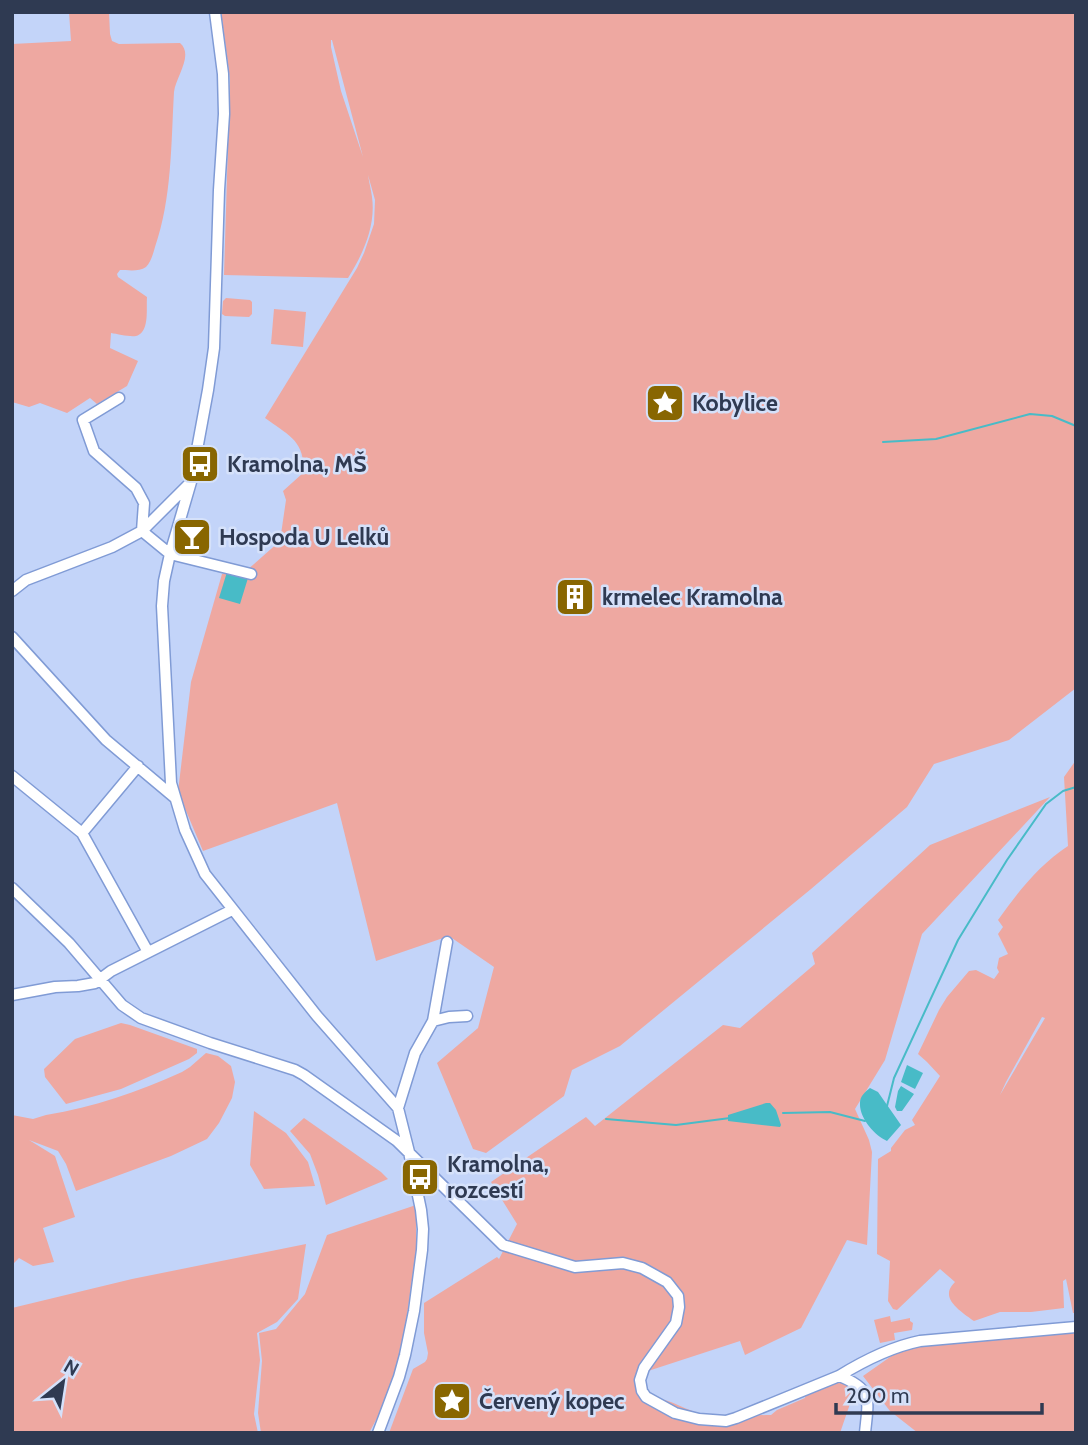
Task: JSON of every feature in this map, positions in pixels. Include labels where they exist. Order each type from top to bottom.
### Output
[{"type":"street","points":[[215,12],[223,74],[224,114],[217,296],[211,369],[191,482],[170,554],[162,606],[171,783],[185,830],[205,874],[317,1016],[398,1108],[421,1210],[422,1250],[405,1355],[378,1433]]},
{"type":"street","points":[[119,398],[83,420],[94,452],[136,488],[144,503],[142,531]]},
{"type":"street","points":[[12,592],[26,580],[112,547],[142,531],[191,482]]},
{"type":"street","points":[[142,531],[170,554],[251,574]]},
{"type":"street","points":[[12,637],[106,740],[174,797]]},
{"type":"street","points":[[82,834],[138,766]]},
{"type":"street","points":[[12,776],[82,834],[148,952]]},
{"type":"street","points":[[12,888],[69,943],[122,1005],[141,1018],[295,1070],[397,1141],[503,1245],[575,1267],[623,1263],[642,1268],[667,1282],[678,1296],[676,1323],[644,1368],[640,1380],[646,1397],[675,1413],[699,1419],[726,1421],[839,1376],[898,1346],[920,1340],[1076,1327]]},
{"type":"street","points":[[12,995],[94,983],[232,909]]},
{"type":"street","points":[[398,1108],[415,1053],[433,1021],[447,942]]},
{"type":"street","points":[[433,1021],[467,1016]]},
{"type":"street","points":[[839,1376],[860,1387],[867,1396],[865,1433]]},
{"type":"shaded area","points":[[69,12],[109,12],[112,41],[119,44],[180,43],[184,48],[185,60],[175,86],[168,190],[161,228],[151,260],[143,269],[120,270],[117,274],[147,297],[146,320],[143,330],[136,336],[111,333],[110,348],[138,361],[127,386],[97,404],[90,398],[67,413],[40,403],[29,407],[12,402],[12,44],[71,41]]},
{"type":"shaded area","points":[[221,12],[1076,12],[1076,688],[1009,740],[934,764],[907,807],[620,1046],[572,1070],[564,1096],[486,1153],[473,1149],[437,1063],[478,1028],[494,967],[449,936],[376,961],[337,803],[203,851],[178,792],[191,682],[222,574],[246,571],[280,541],[286,500],[283,491],[303,473],[302,453],[294,440],[265,418],[357,268],[374,224],[375,200],[368,175],[372,194],[372,219],[359,259],[348,278],[224,275],[230,79]],"holes":[[[332,40],[363,157],[341,91],[331,47]]]},
{"type":"shaded area","points":[[226,298],[250,300],[252,314],[249,317],[225,316],[222,314],[223,301]]},
{"type":"shaded area","points":[[274,309],[306,312],[303,347],[271,344]]},
{"type":"shaded area","points":[[227,572],[248,578],[240,604],[219,598]]},
{"type":"shaded area","points":[[1076,760],[1076,1313],[1073,1313],[1066,1279],[1063,1281],[1064,1308],[1000,1312],[974,1321],[951,1301],[949,1292],[955,1282],[940,1269],[897,1310],[893,1309],[888,1301],[890,1261],[877,1254],[878,1159],[891,1151],[905,1130],[915,1125],[912,1120],[940,1076],[918,1054],[939,1010],[969,971],[976,970],[994,979],[999,972],[999,958],[1008,954],[998,934],[1003,927],[998,920],[1030,880],[1068,846],[1064,777]],"holes":[[[1042,1017],[1045,1018],[1000,1095]]]},
{"type":"shaded area","points":[[1050,797],[922,934],[885,1060],[855,1109],[872,1152],[867,1245],[847,1240],[801,1328],[745,1355],[740,1341],[648,1371],[646,1375],[648,1392],[653,1398],[705,1415],[721,1416],[771,1415],[805,1398],[806,1392],[833,1380],[853,1384],[852,1398],[840,1433],[389,1433],[413,1369],[427,1359],[424,1303],[497,1257],[499,1259],[517,1224],[491,1182],[586,1117],[595,1126],[723,1025],[740,1028],[815,964],[812,953],[930,845]]},
{"type":"shaded area","points":[[121,1023],[197,1049],[197,1053],[121,1089],[66,1104],[45,1077],[44,1069],[75,1039]]},
{"type":"shaded area","points":[[206,1053],[218,1056],[231,1066],[235,1082],[232,1098],[207,1139],[171,1156],[76,1191],[58,1151],[29,1140],[55,1156],[75,1217],[43,1228],[54,1262],[33,1266],[19,1258],[12,1265],[12,1115],[33,1119],[116,1098],[182,1072]]},
{"type":"shaded area","points":[[907,1065],[923,1073],[915,1089],[901,1082]]},
{"type":"shaded area","points":[[901,1086],[914,1094],[902,1111],[897,1111],[895,1107]]},
{"type":"shaded area","points":[[870,1088],[878,1092],[901,1125],[887,1141],[873,1131],[860,1109],[861,1098]]},
{"type":"shaded area","points":[[770,1103],[776,1110],[780,1127],[728,1121],[728,1115]]},
{"type":"shaded area","points":[[254,1111],[286,1133],[308,1162],[315,1186],[264,1189],[250,1165]]},
{"type":"shaded area","points":[[304,1118],[388,1179],[326,1205],[310,1154],[290,1131]]},
{"type":"shaded area","points":[[416,1205],[416,1251],[402,1351],[384,1405],[369,1433],[261,1433],[258,1413],[262,1361],[259,1333],[276,1329],[305,1294],[327,1235]]},
{"type":"shaded area","points":[[306,1244],[298,1299],[277,1322],[257,1333],[260,1360],[254,1414],[258,1433],[12,1433],[12,1308],[132,1279]]},
{"type":"shaded area","points":[[890,1316],[891,1322],[910,1318],[913,1323],[912,1330],[894,1333],[895,1340],[880,1343],[874,1320]]},
{"type":"shaded area","points":[[1076,1332],[1076,1433],[918,1433],[890,1411],[863,1376],[900,1350],[928,1345]]},
{"type":"waterway","points":[[883,442],[936,439],[1030,414],[1052,416],[1076,426]]},
{"type":"waterway","points":[[887,1106],[894,1078],[958,940],[1007,860],[1046,804],[1063,791],[1076,787]]},
{"type":"waterway","points":[[783,1113],[830,1112],[865,1121]]},
{"type":"waterway","points":[[606,1119],[676,1125],[730,1118]]},
{"type":"place","name":"Kobylice","points":[[665,403]]},
{"type":"place","name":"Kramolna, MŠ","points":[[200,464]]},
{"type":"place","name":"Hospoda U Lelků","points":[[192,537]]},
{"type":"place","name":"krmelec Kramolna","points":[[575,597]]},
{"type":"place","name":"Kramolna, rozcestí","points":[[420,1177]]},
{"type":"place","name":"Červený kopec","points":[[452,1401]]}]
